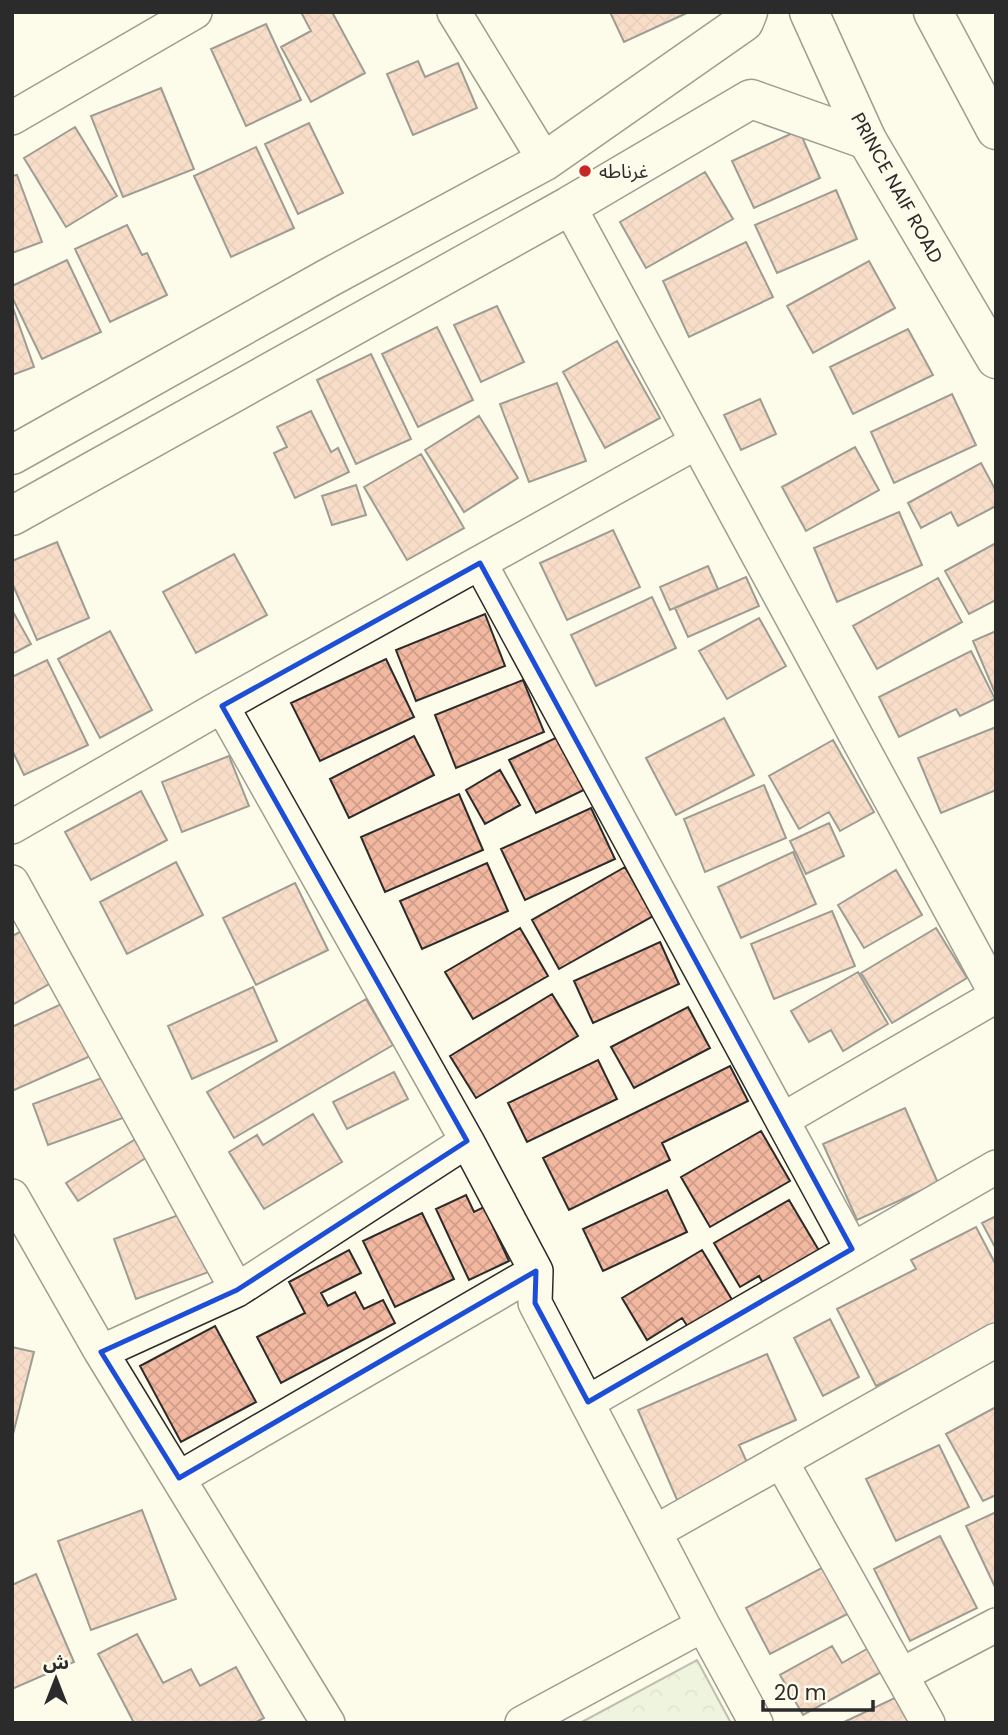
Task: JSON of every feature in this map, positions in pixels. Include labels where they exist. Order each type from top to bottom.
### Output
[{"type":"street","points":[[12,118],[161,21],[195,12]]},
{"type":"street","points":[[454,12],[545,161]]},
{"type":"street","points":[[12,455],[545,161],[744,22],[748,12]]},
{"type":"street","name":"PRINCE NAIF ROAD","points":[[808,12],[867,140],[996,359]]},
{"type":"street","points":[[933,12],[996,130]]},
{"type":"street","points":[[12,516],[569,206],[751,99],[867,140]]},
{"type":"street","points":[[569,206],[996,995],[782,1120]]},
{"type":"street","points":[[12,827],[222,705],[697,442]]},
{"type":"street","points":[[480,564],[852,1249]]},
{"type":"street","points":[[222,705],[467,1141],[536,1271],[535,1303],[757,1723]]},
{"type":"street","points":[[12,882],[237,1290]]},
{"type":"street","points":[[101,1352],[237,1290],[467,1141]]},
{"type":"street","points":[[588,1402],[996,1167]]},
{"type":"street","points":[[12,1196],[101,1352],[328,1723]]},
{"type":"street","points":[[179,1478],[536,1271]]},
{"type":"street","points":[[654,1532],[996,1340]]},
{"type":"street","points":[[781,1461],[928,1723]]},
{"type":"street","points":[[522,1723],[703,1625]]},
{"type":"street","points":[[901,1675],[996,1625]]},
{"type":"highlighted area","points":[[480,563],[852,1249],[588,1402],[535,1303],[536,1271],[179,1478],[101,1352],[237,1290],[467,1141],[222,706]]},
{"type":"green space","points":[[697,1660],[731,1723],[580,1723]]},
{"type":"building","points":[[301,12],[332,12],[365,73],[311,102],[281,47],[311,31]]},
{"type":"building","points":[[610,12],[689,12],[624,42]]},
{"type":"building","points":[[266,24],[301,100],[246,126],[211,49]]},
{"type":"building","points":[[418,61],[425,77],[458,63],[477,108],[413,135],[387,74]]},
{"type":"building","points":[[161,88],[194,169],[123,197],[91,116]]},
{"type":"building","points":[[309,123],[343,193],[298,214],[265,144]]},
{"type":"building","points":[[75,127],[117,196],[66,227],[24,158]]},
{"type":"building","points":[[799,130],[820,178],[754,208],[732,161]]},
{"type":"building","points":[[256,147],[294,228],[231,257],[194,176]]},
{"type":"building","points":[[705,172],[733,219],[646,268],[620,222]]},
{"type":"building","points":[[17,175],[42,242],[12,253],[12,176]]},
{"type":"building","points":[[836,190],[857,239],[777,273],[755,225]]},
{"type":"building","points":[[127,225],[142,255],[147,253],[167,295],[110,322],[75,249]]},
{"type":"building","points":[[746,242],[773,297],[689,337],[663,281]]},
{"type":"building","points":[[67,260],[101,332],[42,359],[12,297],[12,286]]},
{"type":"building","points":[[869,261],[895,308],[813,353],[787,306]]},
{"type":"building","points":[[12,305],[34,367],[12,375]]},
{"type":"building","points":[[497,306],[524,362],[481,382],[454,325]]},
{"type":"building","points":[[437,327],[473,400],[418,427],[382,354]]},
{"type":"building","points":[[908,329],[933,375],[853,414],[830,367]]},
{"type":"building","points":[[617,341],[660,418],[605,448],[563,372]]},
{"type":"building","points":[[371,354],[411,439],[356,464],[317,380]]},
{"type":"building","points":[[557,383],[586,461],[529,482],[500,404]]},
{"type":"building","points":[[952,394],[976,445],[894,483],[871,432]]},
{"type":"building","points":[[760,399],[776,434],[741,450],[724,415]]},
{"type":"building","points":[[311,411],[331,452],[338,448],[349,472],[295,498],[274,453],[287,447],[277,427]]},
{"type":"building","points":[[479,416],[518,478],[464,512],[425,450]]},
{"type":"building","points":[[855,447],[879,490],[806,531],[782,487]]},
{"type":"building","points":[[421,454],[464,528],[407,560],[364,487]]},
{"type":"building","points":[[981,463],[996,491],[996,506],[958,526],[951,512],[921,528],[908,503]]},
{"type":"building","points":[[356,485],[366,515],[332,525],[322,496]]},
{"type":"building","points":[[899,512],[922,565],[837,602],[814,548]]},
{"type":"building","points":[[613,530],[640,587],[567,620],[540,563]]},
{"type":"building","points":[[57,542],[89,618],[37,640],[12,583],[12,561]]},
{"type":"building","points":[[996,543],[996,600],[969,614],[945,571]]},
{"type":"building","points":[[234,554],[267,615],[196,653],[163,592]]},
{"type":"building","points":[[708,566],[718,589],[670,610],[660,587]]},
{"type":"building","points":[[746,577],[759,606],[688,637],[675,608]]},
{"type":"building","points":[[938,578],[962,622],[877,669],[853,626]]},
{"type":"building","points":[[652,597],[676,648],[596,686],[571,635]]},
{"type":"building","points":[[12,610],[31,644],[12,654]]},
{"type":"building","points":[[485,614],[505,666],[416,701],[396,650]]},
{"type":"building","points":[[759,618],[786,666],[727,699],[699,651]]},
{"type":"building","points":[[110,631],[152,710],[100,738],[58,659]]},
{"type":"building","points":[[996,631],[996,692],[995,693],[973,641]]},
{"type":"building","points":[[971,651],[995,699],[960,716],[956,709],[899,737],[879,697]]},
{"type":"building","points":[[386,659],[414,717],[320,761],[291,703]]},
{"type":"building","points":[[47,660],[88,745],[24,775],[12,750],[12,677]]},
{"type":"building","points":[[523,680],[544,732],[456,768],[435,715]]},
{"type":"building","points":[[724,718],[754,775],[676,815],[646,758]]},
{"type":"building","points":[[996,727],[996,790],[941,813],[918,758]]},
{"type":"building","points":[[564,734],[590,787],[536,813],[509,760]]},
{"type":"building","points":[[414,736],[434,775],[349,818],[330,779]]},
{"type":"building","points":[[833,740],[874,812],[840,831],[829,812],[799,829],[769,776]]},
{"type":"building","points":[[229,756],[249,806],[182,832],[162,782]]},
{"type":"building","points":[[500,770],[520,805],[485,824],[466,790]]},
{"type":"building","points":[[764,785],[786,838],[705,872],[684,819]]},
{"type":"building","points":[[141,791],[167,840],[91,880],[65,832]]},
{"type":"building","points":[[459,794],[483,850],[385,892],[361,837]]},
{"type":"building","points":[[591,808],[615,859],[525,900],[501,849]]},
{"type":"building","points":[[829,823],[844,856],[806,874],[790,841]]},
{"type":"building","points":[[793,852],[816,904],[741,938],[718,887]]},
{"type":"building","points":[[176,862],[203,915],[127,954],[100,902]]},
{"type":"building","points":[[487,863],[508,911],[422,949],[400,901]]},
{"type":"building","points":[[625,867],[653,916],[559,969],[532,920]]},
{"type":"building","points":[[896,870],[922,915],[864,948],[838,905]]},
{"type":"building","points":[[295,883],[328,950],[256,985],[223,918]]},
{"type":"building","points":[[832,911],[855,966],[774,999],[751,944]]},
{"type":"building","points":[[27,928],[56,980],[12,1005],[12,936]]},
{"type":"building","points":[[520,928],[548,976],[473,1019],[445,972]]},
{"type":"building","points":[[936,928],[967,978],[892,1023],[861,973]]},
{"type":"building","points":[[660,942],[679,984],[593,1023],[574,981]]},
{"type":"building","points":[[858,972],[888,1024],[843,1051],[831,1030],[809,1042],[791,1011]]},
{"type":"building","points":[[253,987],[277,1041],[192,1079],[168,1026]]},
{"type":"building","points":[[552,994],[578,1036],[476,1098],[450,1056]]},
{"type":"building","points":[[366,999],[393,1045],[234,1138],[207,1092]]},
{"type":"building","points":[[70,1000],[95,1054],[12,1091],[12,1027]]},
{"type":"building","points":[[688,1007],[710,1048],[634,1088],[611,1047]]},
{"type":"building","points":[[598,1060],[617,1099],[527,1142],[508,1103]]},
{"type":"building","points":[[730,1066],[748,1101],[662,1143],[670,1160],[569,1210],[543,1158]]},
{"type":"building","points":[[394,1072],[408,1099],[347,1129],[333,1102]]},
{"type":"building","points":[[107,1076],[123,1118],[48,1145],[33,1104]]},
{"type":"building","points":[[905,1108],[938,1183],[857,1220],[823,1144]]},
{"type":"building","points":[[313,1114],[342,1162],[264,1209],[229,1152],[257,1135],[263,1145]]},
{"type":"building","points":[[761,1131],[790,1181],[710,1227],[681,1177]]},
{"type":"building","points":[[137,1138],[149,1156],[78,1201],[66,1183]]},
{"type":"building","points":[[667,1190],[687,1232],[603,1271],[583,1229]]},
{"type":"building","points":[[466,1195],[474,1212],[484,1207],[509,1261],[469,1280],[436,1209]]},
{"type":"building","points":[[789,1200],[821,1254],[765,1287],[759,1276],[740,1287],[714,1243]]},
{"type":"building","points":[[192,1210],[214,1270],[136,1299],[114,1239]]},
{"type":"building","points":[[422,1213],[454,1279],[395,1307],[363,1241]]},
{"type":"building","points":[[996,1216],[996,1249],[982,1223]]},
{"type":"building","points":[[976,1227],[996,1265],[996,1327],[876,1386],[837,1309],[916,1269],[911,1260]]},
{"type":"building","points":[[349,1250],[361,1273],[321,1293],[328,1306],[355,1292],[364,1309],[383,1300],[395,1323],[281,1383],[257,1337],[305,1313],[289,1282]]},
{"type":"building","points":[[702,1250],[734,1303],[690,1330],[682,1318],[647,1340],[622,1298]]},
{"type":"building","points":[[830,1319],[859,1377],[823,1396],[794,1338]]},
{"type":"building","points":[[215,1326],[256,1402],[181,1442],[140,1366]]},
{"type":"building","points":[[12,1347],[34,1352],[12,1438]]},
{"type":"building","points":[[767,1354],[796,1420],[739,1445],[751,1471],[678,1502],[638,1410]]},
{"type":"building","points":[[996,1407],[996,1495],[983,1501],[946,1434]]},
{"type":"building","points":[[939,1445],[969,1507],[896,1541],[866,1479]]},
{"type":"building","points":[[142,1510],[176,1599],[91,1630],[58,1541]]},
{"type":"building","points":[[996,1512],[996,1589],[966,1526]]},
{"type":"building","points":[[940,1536],[977,1608],[910,1641],[874,1569]]},
{"type":"building","points":[[831,1563],[855,1610],[770,1654],[746,1608]]},
{"type":"building","points":[[36,1574],[74,1662],[12,1689],[12,1585]]},
{"type":"building","points":[[137,1634],[163,1683],[191,1669],[200,1686],[236,1667],[264,1718],[254,1723],[134,1723],[98,1654]]},
{"type":"building","points":[[832,1646],[842,1663],[872,1646],[885,1670],[803,1715],[780,1675]]},
{"type":"building","points":[[903,1694],[916,1723],[842,1723]]},
{"type":"place","name":"غرناطه","points":[[585,171]]}]
